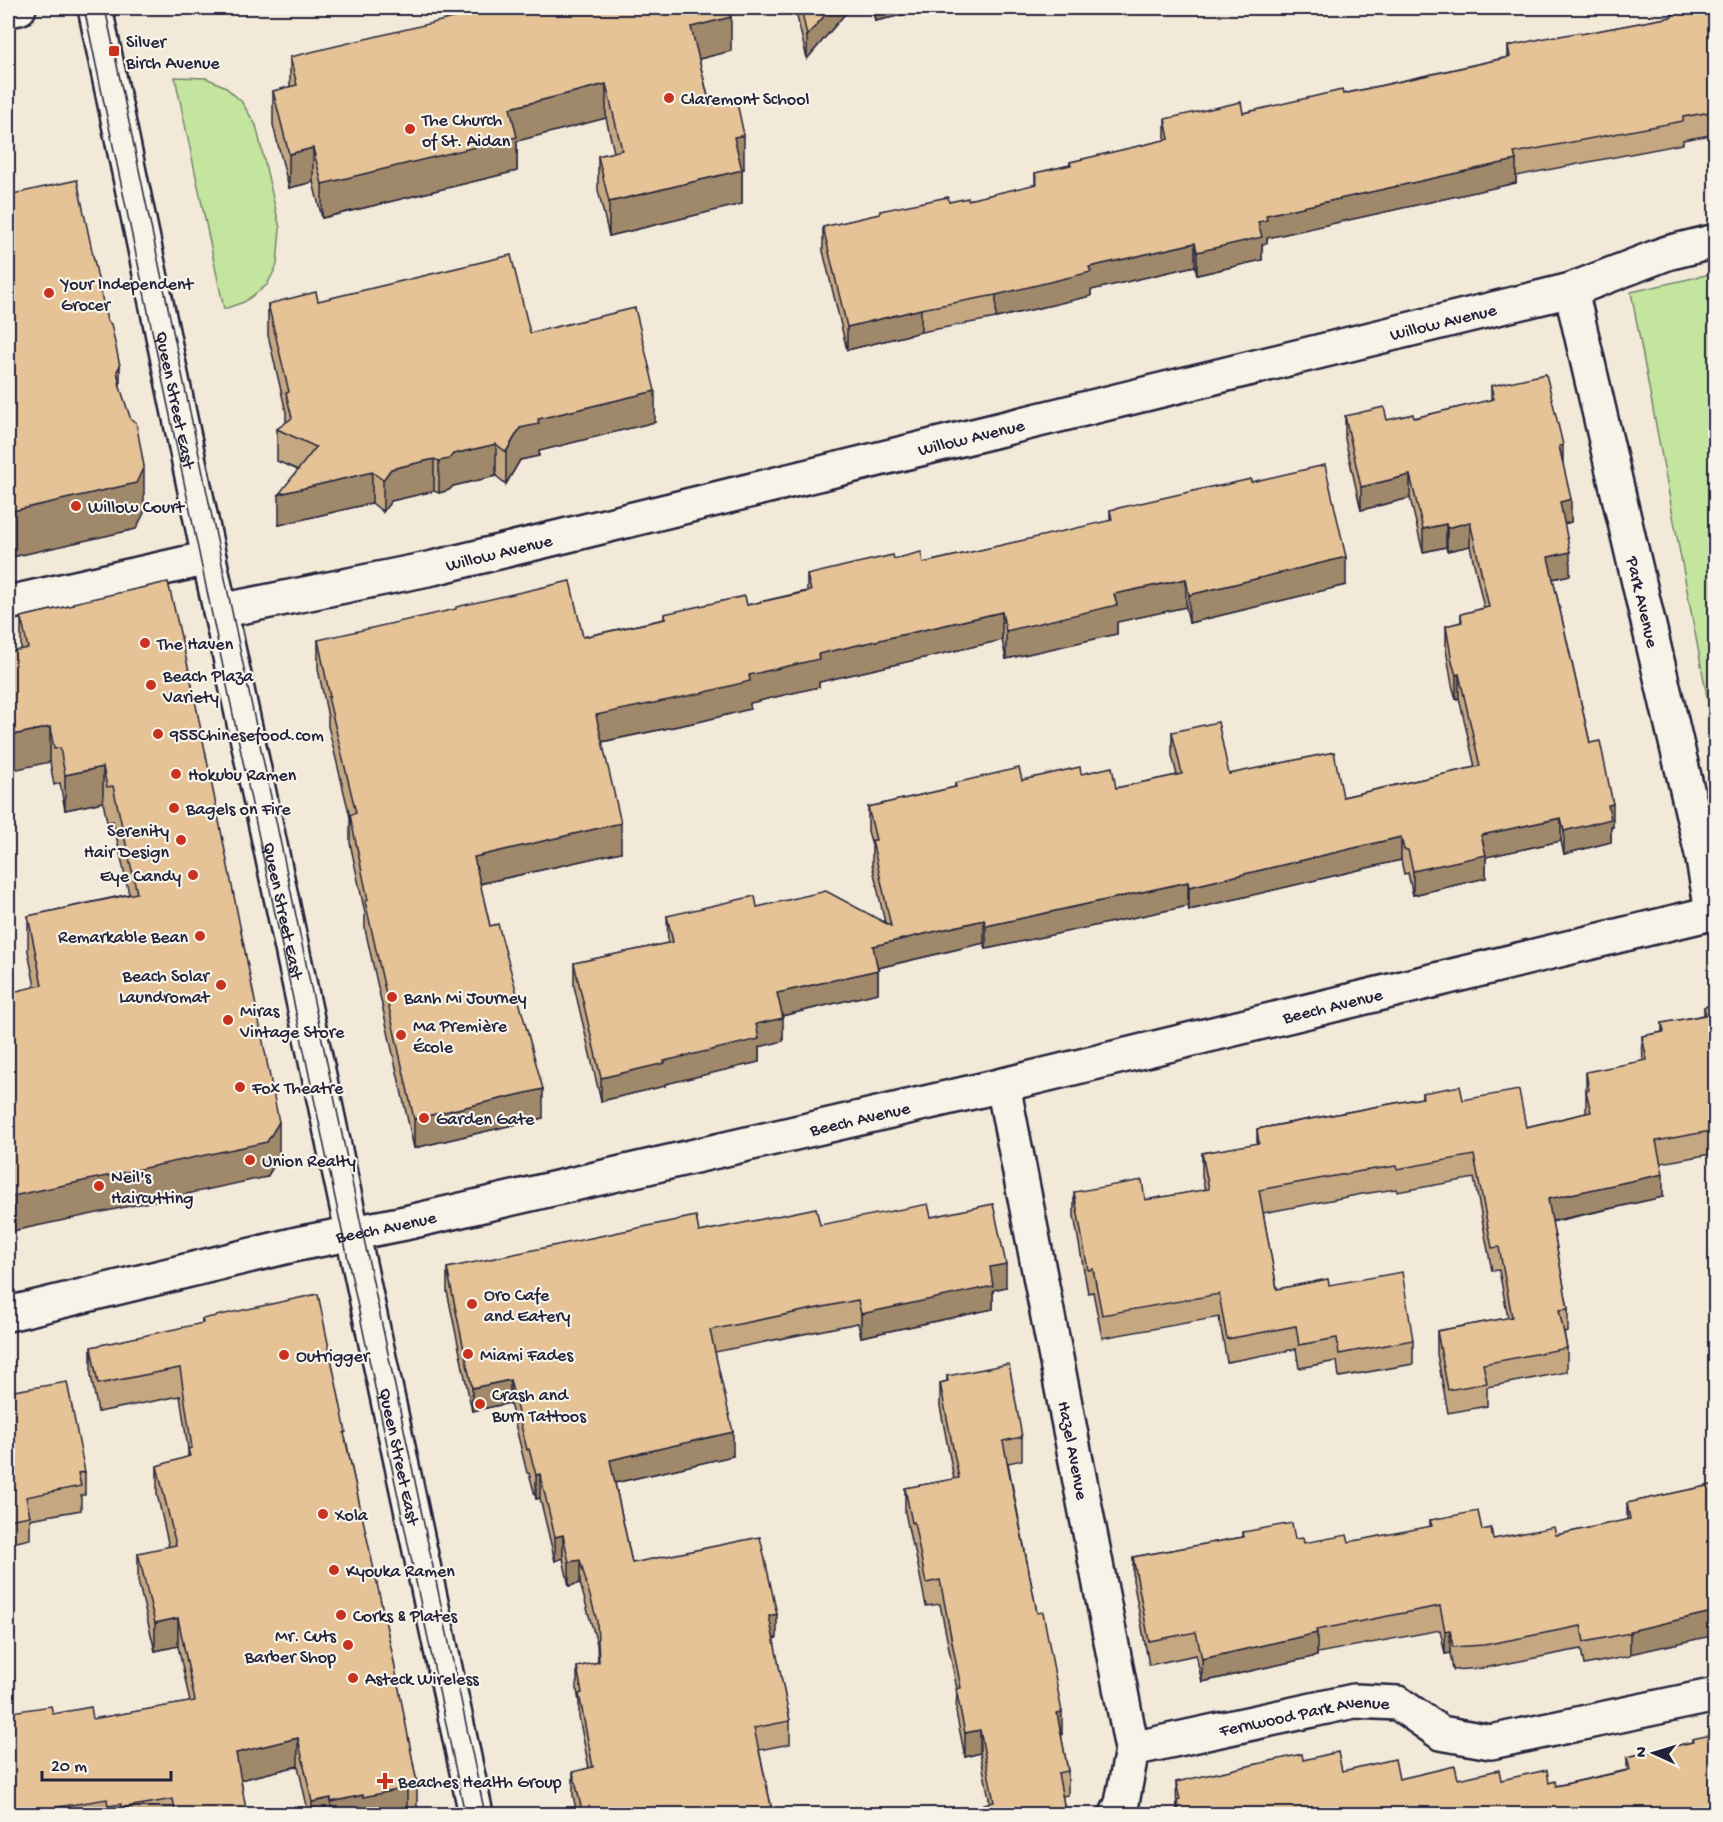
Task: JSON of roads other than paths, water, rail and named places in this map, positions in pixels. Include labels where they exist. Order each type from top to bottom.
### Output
[{"type":"street","points":[[8,10],[19,8]]},
{"type":"street","name":"Queen Street East","points":[[95,8],[220,611],[476,1815]]},
{"type":"street","name":"Willow Avenue","points":[[220,611],[444,565],[1571,290],[1667,253],[1716,241]]},
{"type":"street","name":"Park Avenue","points":[[1571,290],[1714,912]]},
{"type":"street","points":[[8,603],[209,558]]},
{"type":"street","name":"Beech Avenue","points":[[8,1314],[297,1244],[416,1221],[1003,1085],[1714,912]]},
{"type":"street","name":"Hazel Avenue","points":[[1003,1085],[1132,1749],[1122,1803],[1117,1815]]},
{"type":"street","name":"Fernwood Park Avenue","points":[[1132,1749],[1354,1701],[1398,1703],[1441,1733],[1491,1742],[1716,1695]]},
{"type":"tram line","points":[[84,8],[465,1814]]},
{"type":"tram line","points":[[105,8],[485,1814]]},
{"type":"place","name":"Silver Birch Avenue","points":[[114,51]]},
{"type":"place","name":"Claremont School","points":[[669,98]]},
{"type":"place","name":"The Church of St. Aidan","points":[[410,129]]},
{"type":"place","name":"Your Independent Grocer","points":[[49,293]]},
{"type":"place","name":"Willow Court","points":[[76,506]]},
{"type":"place","name":"The Haven","points":[[145,643]]},
{"type":"place","name":"Beach Plaza Variety","points":[[151,685]]},
{"type":"place","name":"955Chinesefood.com","points":[[158,734]]},
{"type":"place","name":"Hokubu Ramen","points":[[176,774]]},
{"type":"place","name":"Bagels on Fire","points":[[174,808]]},
{"type":"place","name":"Serenity Hair Design","points":[[181,840]]},
{"type":"place","name":"Eye Candy","points":[[193,875]]},
{"type":"place","name":"Remarkable Bean","points":[[200,936]]},
{"type":"place","name":"Beach Solar Laundromat","points":[[221,985]]},
{"type":"place","name":"Banh Mi Journey","points":[[392,997]]},
{"type":"place","name":"Miras Vintage Store","points":[[228,1020]]},
{"type":"place","name":"Ma Première École","points":[[401,1035]]},
{"type":"place","name":"Fox Theatre","points":[[240,1087]]},
{"type":"place","name":"Garden Gate","points":[[424,1118]]},
{"type":"place","name":"Union Realty","points":[[250,1160]]},
{"type":"place","name":"Neil's Haircutting","points":[[99,1186]]},
{"type":"place","name":"Oro Cafe and Eatery","points":[[472,1304]]},
{"type":"place","name":"Miami Fades","points":[[468,1354]]},
{"type":"place","name":"Outrigger","points":[[284,1355]]},
{"type":"place","name":"Crash and Burn Tattoos","points":[[480,1404]]},
{"type":"place","name":"Xola","points":[[323,1514]]},
{"type":"place","name":"Kyouka Ramen","points":[[334,1570]]},
{"type":"place","name":"Corks & Plates","points":[[341,1615]]},
{"type":"place","name":"Mr. Cuts Barber Shop","points":[[348,1645]]},
{"type":"place","name":"Asteck Wireless","points":[[353,1678]]},
{"type":"place","name":"Beaches Health Group","points":[[385,1781]]}]
